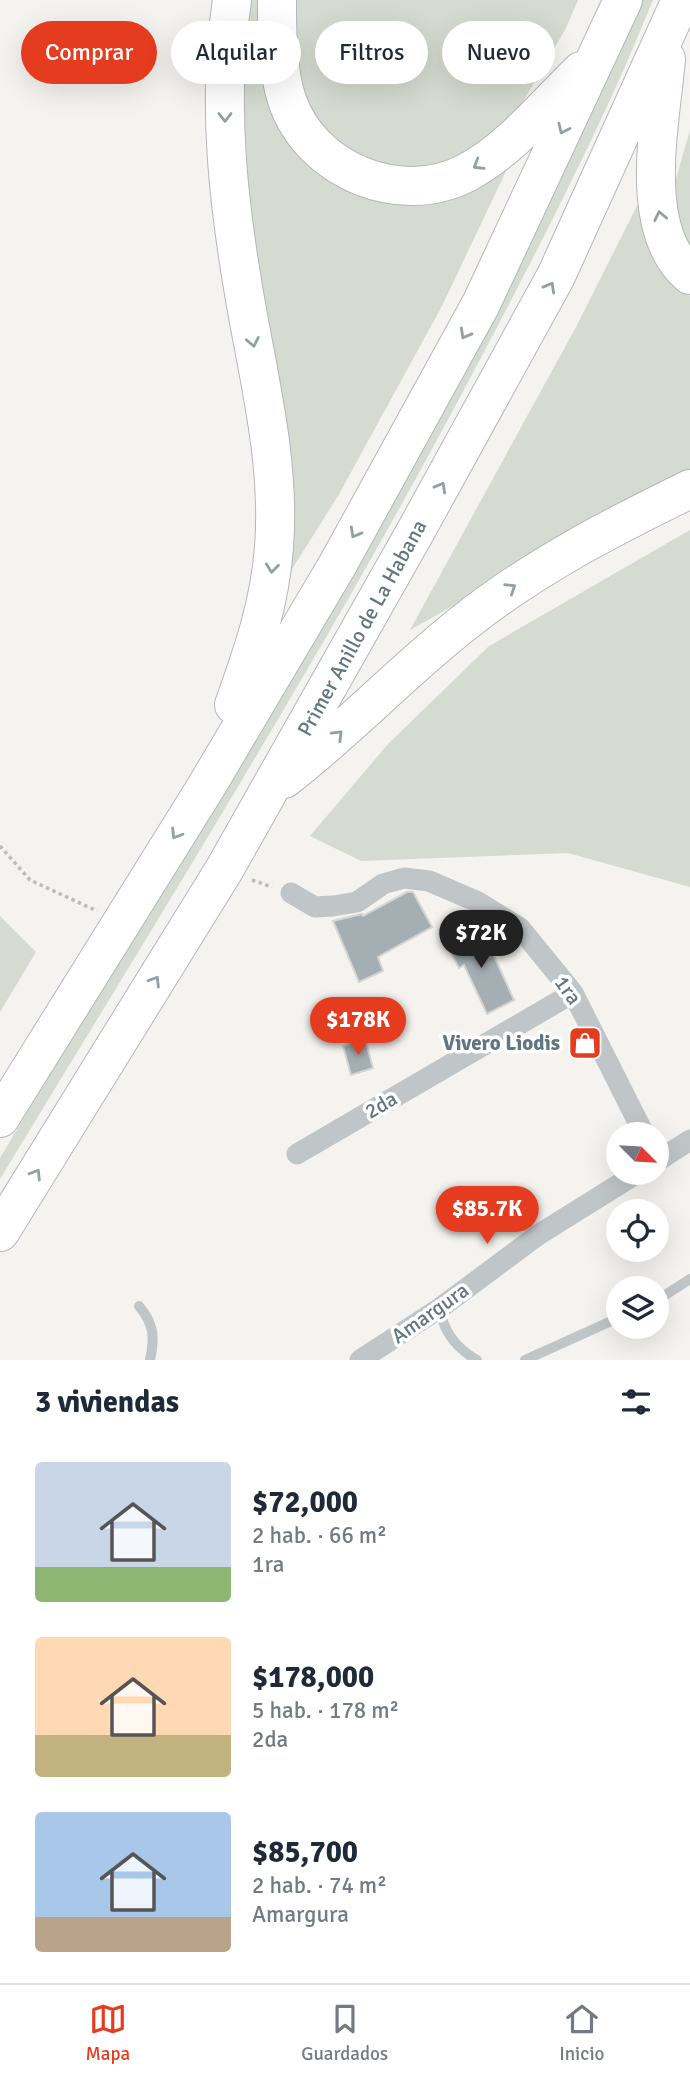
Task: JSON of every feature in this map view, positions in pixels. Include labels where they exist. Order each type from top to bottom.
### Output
[{"type":"highway","points":[[206,787],[261,628],[268,600],[274,545],[275,495],[271,446],[233,225],[225,147],[226,46],[232,0]]},
{"type":"highway","points":[[277,0],[282,77],[297,121],[320,150],[351,172],[379,182],[412,187],[436,184],[464,174],[497,154],[600,52]]},
{"type":"highway","points":[[0,1118],[206,787],[338,564],[481,304],[623,0]]},
{"type":"highway","points":[[675,15],[656,194],[658,212],[672,254],[690,275]]},
{"type":"highway","name":"Primer Anillo de La Habana","points":[[0,1233],[224,870],[418,527],[556,276],[675,15]]},
{"type":"highway","points":[[266,793],[332,742],[375,698],[501,594],[605,531],[690,489]]},
{"type":"street","name":"1ra","points":[[291,893],[315,907],[333,906],[357,902],[383,884],[404,878],[429,881],[478,902],[520,928],[573,993],[638,1122]]},
{"type":"street","name":"2da","points":[[297,1154],[573,993]]},
{"type":"street","points":[[669,1153],[690,1140]]},
{"type":"street","name":"Amargura","points":[[360,1360],[440,1308],[538,1234],[618,1185]]},
{"type":"lane","points":[[669,1293],[690,1279]]},
{"type":"lane","points":[[139,1306],[151,1320],[153,1345],[150,1360]]},
{"type":"lane","points":[[440,1308],[446,1330],[456,1344],[477,1360]]},
{"type":"lane","points":[[525,1360],[606,1323]]},
{"type":"path","points":[[0,846],[30,880],[121,922]]},
{"type":"path","points":[[224,870],[291,893]]},
{"type":"shaded area","points":[[242,0],[263,0],[268,21],[239,21]]},
{"type":"shaded area","points":[[292,0],[578,0],[555,47],[555,21],[442,21],[442,84],[533,84],[510,118],[463,157],[426,168],[372,167],[321,130],[302,92],[301,21],[294,21]]},
{"type":"shaded area","points":[[639,0],[653,0],[595,132],[531,262],[429,454],[311,664],[0,1179],[0,1158],[383,513]]},
{"type":"shaded area","points":[[242,84],[284,84],[297,137],[467,189],[507,169],[442,306],[338,496],[287,577],[251,291]]},
{"type":"shaded area","points":[[690,130],[690,249],[676,220],[675,182]]},
{"type":"shaded area","points":[[646,188],[684,291],[690,296],[690,473],[410,630],[576,327]]},
{"type":"shaded area","points":[[690,530],[690,887],[568,853],[361,861],[310,836],[388,744],[489,646]]},
{"type":"shaded area","points":[[0,916],[36,952],[0,1012]]},
{"type":"building","points":[[407,892],[413,892],[432,927],[378,957],[383,971],[359,982],[333,921],[362,914],[363,916]]},
{"type":"building","points":[[468,929],[475,941],[485,936],[514,1000],[487,1014],[464,965],[459,968],[445,942]]},
{"type":"building","points":[[365,1039],[373,1068],[351,1075],[343,1046]]},
{"type":"place","name":"Vivero Liodis","points":[[585,1043]]}]
